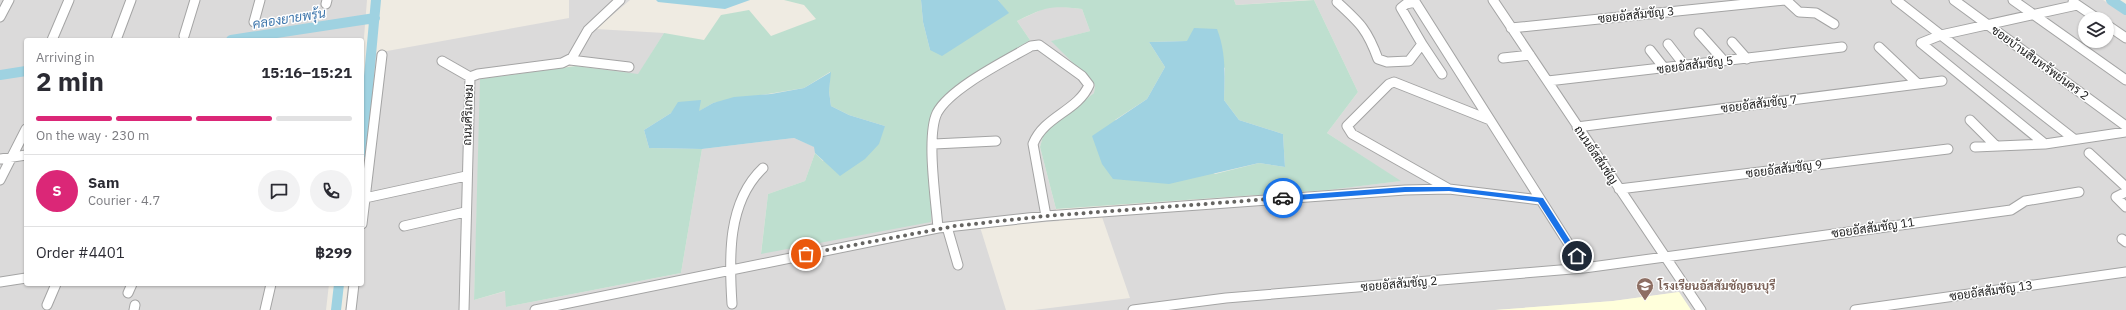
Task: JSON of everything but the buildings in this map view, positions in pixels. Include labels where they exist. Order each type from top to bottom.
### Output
[{"type":"street","points":[[0,17],[9,0]]},
{"type":"street","points":[[53,38],[69,0]]},
{"type":"street","points":[[117,38],[131,0]]},
{"type":"street","points":[[184,36],[195,0]]},
{"type":"street","points":[[254,22],[260,0]]},
{"type":"street","points":[[570,60],[588,30],[620,0]]},
{"type":"street","name":"ถนนอัสสัมชัญ","points":[[1493,0],[1619,190],[1701,310]]},
{"type":"street","points":[[1786,0],[1799,12],[1816,13],[1834,24]]},
{"type":"street","name":"ซอยอัสสัมชัญ 3","points":[[1512,28],[1786,0]]},
{"type":"street","points":[[1896,0],[2074,139]]},
{"type":"street","name":"ซอยบ้านสินทรัพย์นคร 2","points":[[1954,0],[2126,126]]},
{"type":"street","points":[[2013,0],[2126,80]]},
{"type":"street","points":[[1442,74],[1401,8],[1406,4],[1415,1],[1584,268]]},
{"type":"street","points":[[1337,2],[1363,26],[1371,40],[1376,55],[1382,61],[1409,61],[1422,44]]},
{"type":"street","points":[[2045,144],[1921,44],[1941,35],[2034,15],[2073,2],[2088,12]]},
{"type":"street","points":[[2114,30],[2126,38]]},
{"type":"street","points":[[1699,33],[1724,61]]},
{"type":"street","points":[[1732,42],[1747,59]]},
{"type":"street","points":[[1668,44],[1685,66]]},
{"type":"street","points":[[958,265],[943,228],[934,144],[935,119],[943,105],[995,68],[1031,46],[1042,45],[1082,76],[1089,85],[1088,90],[1083,96],[1046,123],[1032,144],[1046,216]]},
{"type":"street","name":"ซอยอัสสัมชัญ 5","points":[[1548,81],[1665,69],[1842,47]]},
{"type":"street","points":[[1879,47],[1917,83]]},
{"type":"street","points":[[1650,50],[1665,69]]},
{"type":"street","points":[[364,207],[382,55]]},
{"type":"street","points":[[1502,58],[1530,55]]},
{"type":"street","name":"ถนนศิริเกษม","points":[[464,310],[465,212],[470,77],[478,74],[562,63],[570,60],[629,67]]},
{"type":"street","points":[[442,61],[470,77]]},
{"type":"street","name":"ซอยอัสสัมชัญ 7","points":[[1577,127],[1942,81]]},
{"type":"street","points":[[1449,189],[1352,134],[1348,130],[1347,126],[1389,84],[1394,82],[1490,120]]},
{"type":"street","points":[[1970,120],[1996,146]]},
{"type":"street","points":[[1975,147],[2045,144],[2126,132]]},
{"type":"street","points":[[0,180],[24,133]]},
{"type":"street","points":[[934,144],[996,141]]},
{"type":"street","name":"ซอยอัสสัมชัญ 9","points":[[1619,190],[1948,150]]},
{"type":"street","points":[[2089,153],[2126,187]]},
{"type":"street","points":[[0,160],[24,155]]},
{"type":"street","points":[[732,304],[729,270],[734,226],[744,191],[755,172],[763,168]]},
{"type":"street","points":[[365,198],[466,176]]},
{"type":"street","points":[[535,310],[943,228],[1046,216],[1397,190],[1449,189],[1540,200]]},
{"type":"street","name":"ซอยอัสสัมชัญ 11","points":[[1664,256],[2011,210],[2025,201],[2079,192]]},
{"type":"street","points":[[2126,192],[2116,195],[2116,197],[2126,207]]},
{"type":"street","points":[[404,226],[465,212]]},
{"type":"street","name":"ซอยอัสสัมชัญ 2","points":[[1133,310],[1233,298],[1584,268],[1664,256]]},
{"type":"street","name":"ซอยอัสสัมชัญ 13","points":[[1855,310],[2126,272]]},
{"type":"street","points":[[0,282],[24,278]]},
{"type":"street","points":[[47,304],[55,286]]},
{"type":"street","points":[[265,310],[271,286]]},
{"type":"street","points":[[351,310],[354,286]]},
{"type":"shaded area","points":[[0,0],[367,0],[364,38],[24,38],[24,286],[329,286],[326,310],[0,310]]},
{"type":"shaded area","points":[[569,0],[630,0],[596,29],[664,33],[638,75],[570,65],[481,80],[474,300],[506,291],[506,307],[681,273],[702,149],[794,138],[815,147],[815,153],[805,181],[768,194],[761,253],[932,113],[945,96],[1030,40],[1017,21],[1043,9],[1055,6],[1082,9],[1090,31],[1052,41],[1095,85],[1094,93],[1044,132],[1040,147],[1059,221],[980,227],[1006,310],[345,310],[348,286],[364,286],[364,153],[376,53],[569,18]]},
{"type":"shaded area","points":[[784,0],[921,0],[923,22],[930,50],[1008,13],[998,0],[1234,0],[1236,5],[1314,0],[1358,92],[1327,133],[1401,181],[1328,190],[1056,209],[1040,147],[1044,132],[1094,93],[1095,85],[1051,41],[1090,31],[1082,9],[1055,7],[1042,10],[1017,21],[1030,40],[945,96],[933,113],[931,222],[761,254],[768,194],[805,181],[815,153],[823,161],[885,126],[849,115],[831,106],[829,91],[830,72],[804,88],[713,103],[698,112],[700,101],[671,113],[644,130],[649,148],[702,149],[681,273],[506,307],[505,291],[474,300],[480,79],[576,66],[638,74],[664,33],[704,40],[721,15],[749,10],[771,36],[816,19],[804,5]],"holes":[[[1187,41],[1225,68],[1224,100],[1239,120],[1283,134],[1285,167],[1259,163],[1215,174],[1115,120],[1147,99],[1165,67],[1149,42]]]},
{"type":"shaded area","points":[[1234,0],[1306,0],[1236,5]]},
{"type":"shaded area","points":[[1314,0],[2103,0],[2126,15],[2126,310],[1691,310],[1679,292],[1613,301],[1495,310],[1034,310],[1130,298],[1102,217],[1400,181],[1327,133],[1358,92]]},
{"type":"shaded area","name":"โรงเรียนอัสสัมชัญธนบุรี","points":[[1679,292],[1691,310],[1495,310],[1613,301]]},
{"type":"water","points":[[656,0],[750,0],[725,9],[658,2]]},
{"type":"water","points":[[921,0],[998,0],[1009,13],[942,56],[930,50],[923,22]]},
{"type":"water","points":[[1194,28],[1217,29],[1222,46],[1225,73],[1224,100],[1239,120],[1283,134],[1285,167],[1259,163],[1169,184],[1113,179],[1102,164],[1092,136],[1147,99],[1165,67],[1149,42],[1187,41]]},
{"type":"water","points":[[831,72],[829,91],[831,106],[849,115],[885,126],[879,144],[865,159],[840,176],[815,153],[814,147],[794,138],[702,149],[649,148],[644,130],[671,113],[678,102],[701,100],[699,111],[713,103],[734,97],[771,94],[804,88]]},
{"type":"waterway","points":[[374,18],[376,0]]},
{"type":"waterway","points":[[2111,0],[2126,10]]},
{"type":"waterway","name":"คลองยายพรุ้น","points":[[244,38],[374,18]]},
{"type":"waterway","points":[[364,131],[374,18]]},
{"type":"waterway","name":"คลองยายพรุ้น","points":[[0,75],[24,71]]},
{"type":"waterway","points":[[336,310],[339,286]]},
{"type":"way so far","points":[[806,254],[955,226],[1046,216],[1283,198]]},
{"type":"place","name":"โรงเรียนอัสสัมชัญธนบุรี","points":[[1645,301]]},
{"type":"route","points":[[1283,198],[1405,190],[1449,189],[1540,200],[1577,256]]}]
